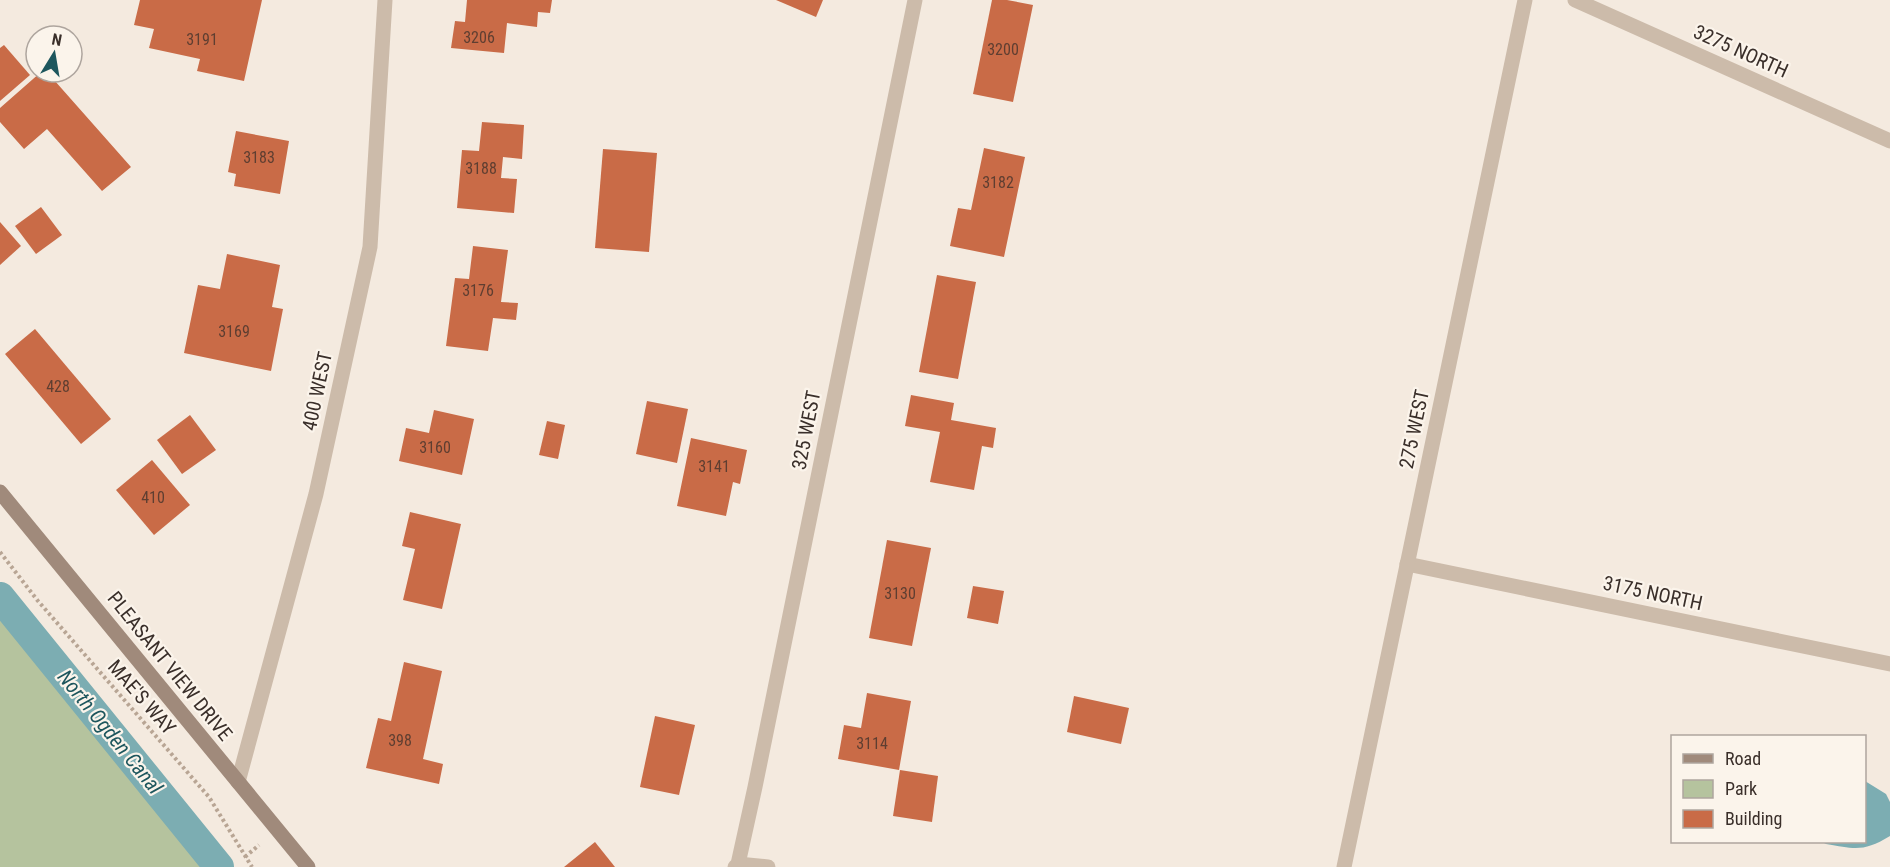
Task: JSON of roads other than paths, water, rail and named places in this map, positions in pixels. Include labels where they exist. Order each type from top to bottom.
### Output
[{"type":"street","name":"400 WEST","points":[[238,782],[316,494],[370,247],[384,0]]},
{"type":"street","name":"325 WEST","points":[[736,865],[915,0]]},
{"type":"street","name":"275 WEST","points":[[1344,867],[1525,0]]},
{"type":"street","name":"3275 NORTH","points":[[1575,0],[1890,141]]},
{"type":"street","name":"PLEASANT VIEW DRIVE","points":[[0,492],[308,867]]},
{"type":"street","name":"3175 NORTH","points":[[1407,564],[1890,664]]},
{"type":"street","points":[[736,865],[768,867]]},
{"type":"water","points":[[1866,782],[1886,794],[1890,802],[1890,836],[1873,845],[1859,848],[1824,843],[1866,843]]},
{"type":"waterway","name":"North Ogden Canal","points":[[0,597],[219,867]]}]
